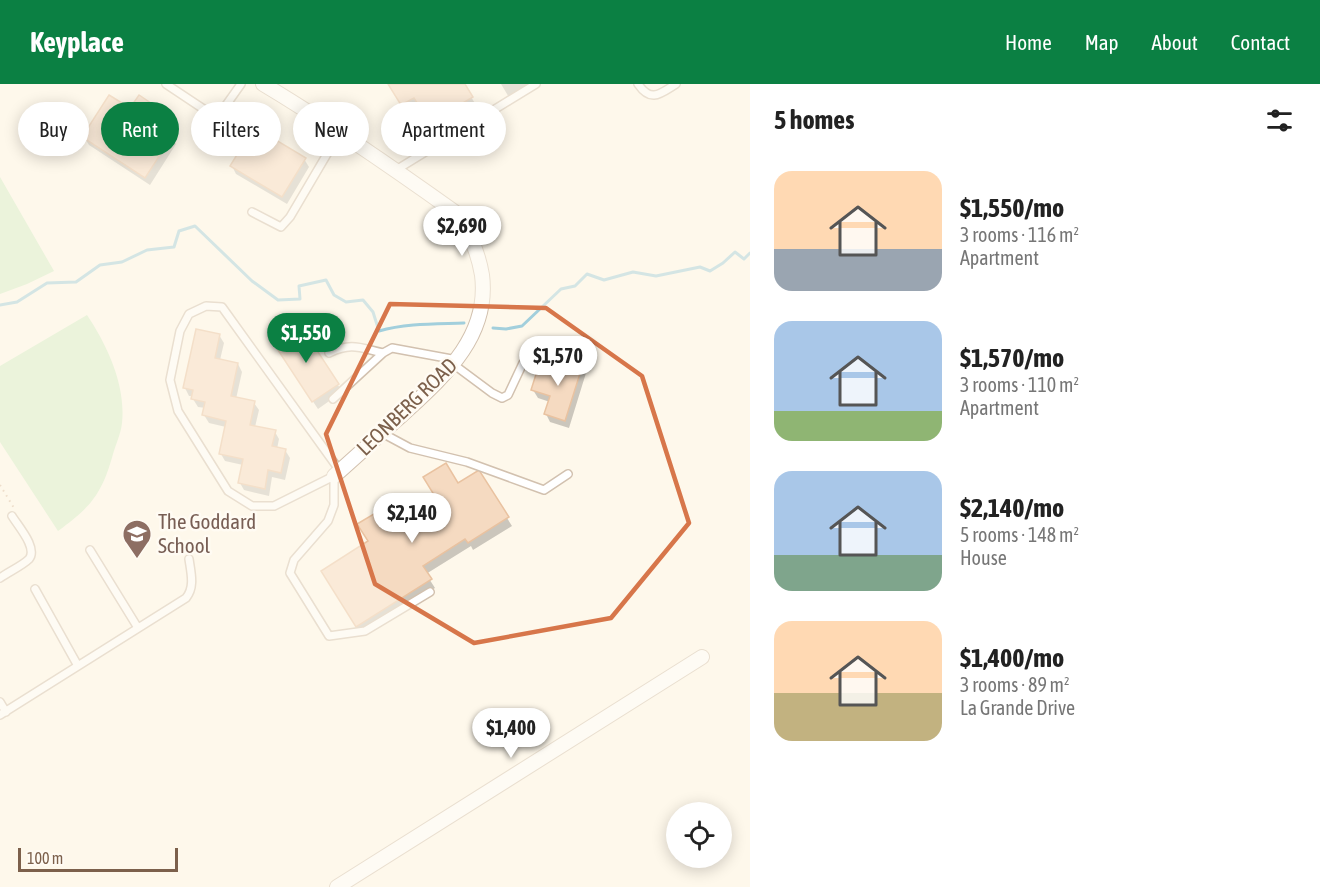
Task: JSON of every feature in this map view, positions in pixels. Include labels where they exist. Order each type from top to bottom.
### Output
[{"type":"street","name":"LEONBERG ROAD","points":[[263,84],[293,103]]},
{"type":"street","name":"LEONBERG ROAD","points":[[337,474],[432,387],[455,362],[476,327],[483,295],[480,260],[474,242],[456,213],[369,152]]},
{"type":"street","points":[[338,887],[702,657]]},
{"type":"lane","points":[[166,84],[217,118],[241,84]]},
{"type":"lane","points":[[396,170],[536,84]]},
{"type":"lane","points":[[638,84],[647,94],[657,96],[676,84]]},
{"type":"lane","points":[[252,212],[281,227],[290,217],[326,156]]},
{"type":"lane","points":[[337,474],[274,506],[252,506],[228,491],[178,411],[170,380],[180,331],[189,314],[206,306],[222,308],[337,474],[334,505],[328,521],[294,560],[290,573],[329,636],[365,631],[430,592]]},
{"type":"lane","points":[[329,353],[342,347],[353,346],[383,353]]},
{"type":"lane","points":[[333,399],[383,353],[392,348],[455,362],[492,393],[502,398],[508,395],[523,363]]},
{"type":"lane","points":[[382,433],[410,448],[467,462],[544,489],[568,474]]},
{"type":"lane","points":[[0,578],[30,558],[32,551],[13,512]]},
{"type":"lane","points":[[90,550],[138,628]]},
{"type":"lane","points":[[0,702],[3,713],[186,598],[191,592],[192,585],[189,559]]},
{"type":"lane","points":[[35,589],[78,666]]},
{"type":"path","points":[[0,485],[13,512]]},
{"type":"highlighted area","points":[[390,304],[546,308],[642,376],[689,523],[611,618],[474,643],[375,584],[326,434]]},
{"type":"green space","points":[[0,177],[54,271],[0,294]]},
{"type":"green space","points":[[87,315],[114,366],[121,394],[122,423],[109,468],[94,499],[58,531],[0,442],[0,366]]},
{"type":"building","points":[[388,84],[465,84],[473,97],[464,102],[417,102],[414,98],[407,102],[399,102]]},
{"type":"building","points":[[109,95],[120,102],[104,102]]},
{"type":"building","points":[[139,95],[149,102],[134,102]]},
{"type":"building","points":[[101,107],[101,149],[89,142],[89,126]]},
{"type":"building","points":[[281,143],[293,150],[293,156],[306,158],[282,197],[230,166],[236,156],[281,156]]},
{"type":"building","points":[[111,156],[159,156],[145,178]]},
{"type":"building","points":[[301,326],[339,384],[312,402],[274,344]]},
{"type":"building","points":[[196,329],[220,334],[215,358],[238,363],[231,396],[255,401],[250,425],[276,430],[272,446],[286,449],[281,473],[268,470],[265,489],[238,483],[243,459],[219,454],[226,421],[202,415],[205,402],[191,399],[193,390],[183,388]]},
{"type":"building","points":[[562,358],[583,364],[565,421],[544,414],[550,396],[531,390],[538,368],[557,374]]},
{"type":"building","points":[[446,463],[458,483],[479,470],[509,517],[468,543],[465,539],[423,566],[432,579],[356,627],[321,571],[368,541],[357,524],[384,508],[394,524],[436,498],[423,477]]},
{"type":"waterway","points":[[0,305],[17,302],[47,283],[76,282],[100,265],[122,262],[147,250],[174,247],[179,231],[195,226],[252,281],[278,300],[300,299],[299,286],[326,280],[334,295],[346,302],[363,300],[373,312],[379,331],[411,325],[464,323]]},
{"type":"waterway","points":[[493,328],[506,329],[522,326],[561,289],[575,286],[587,274],[604,280],[633,272],[656,276],[700,267],[710,271],[735,252],[744,259],[750,253]]},
{"type":"place","name":"The Goddard School","points":[[137,560]]}]
